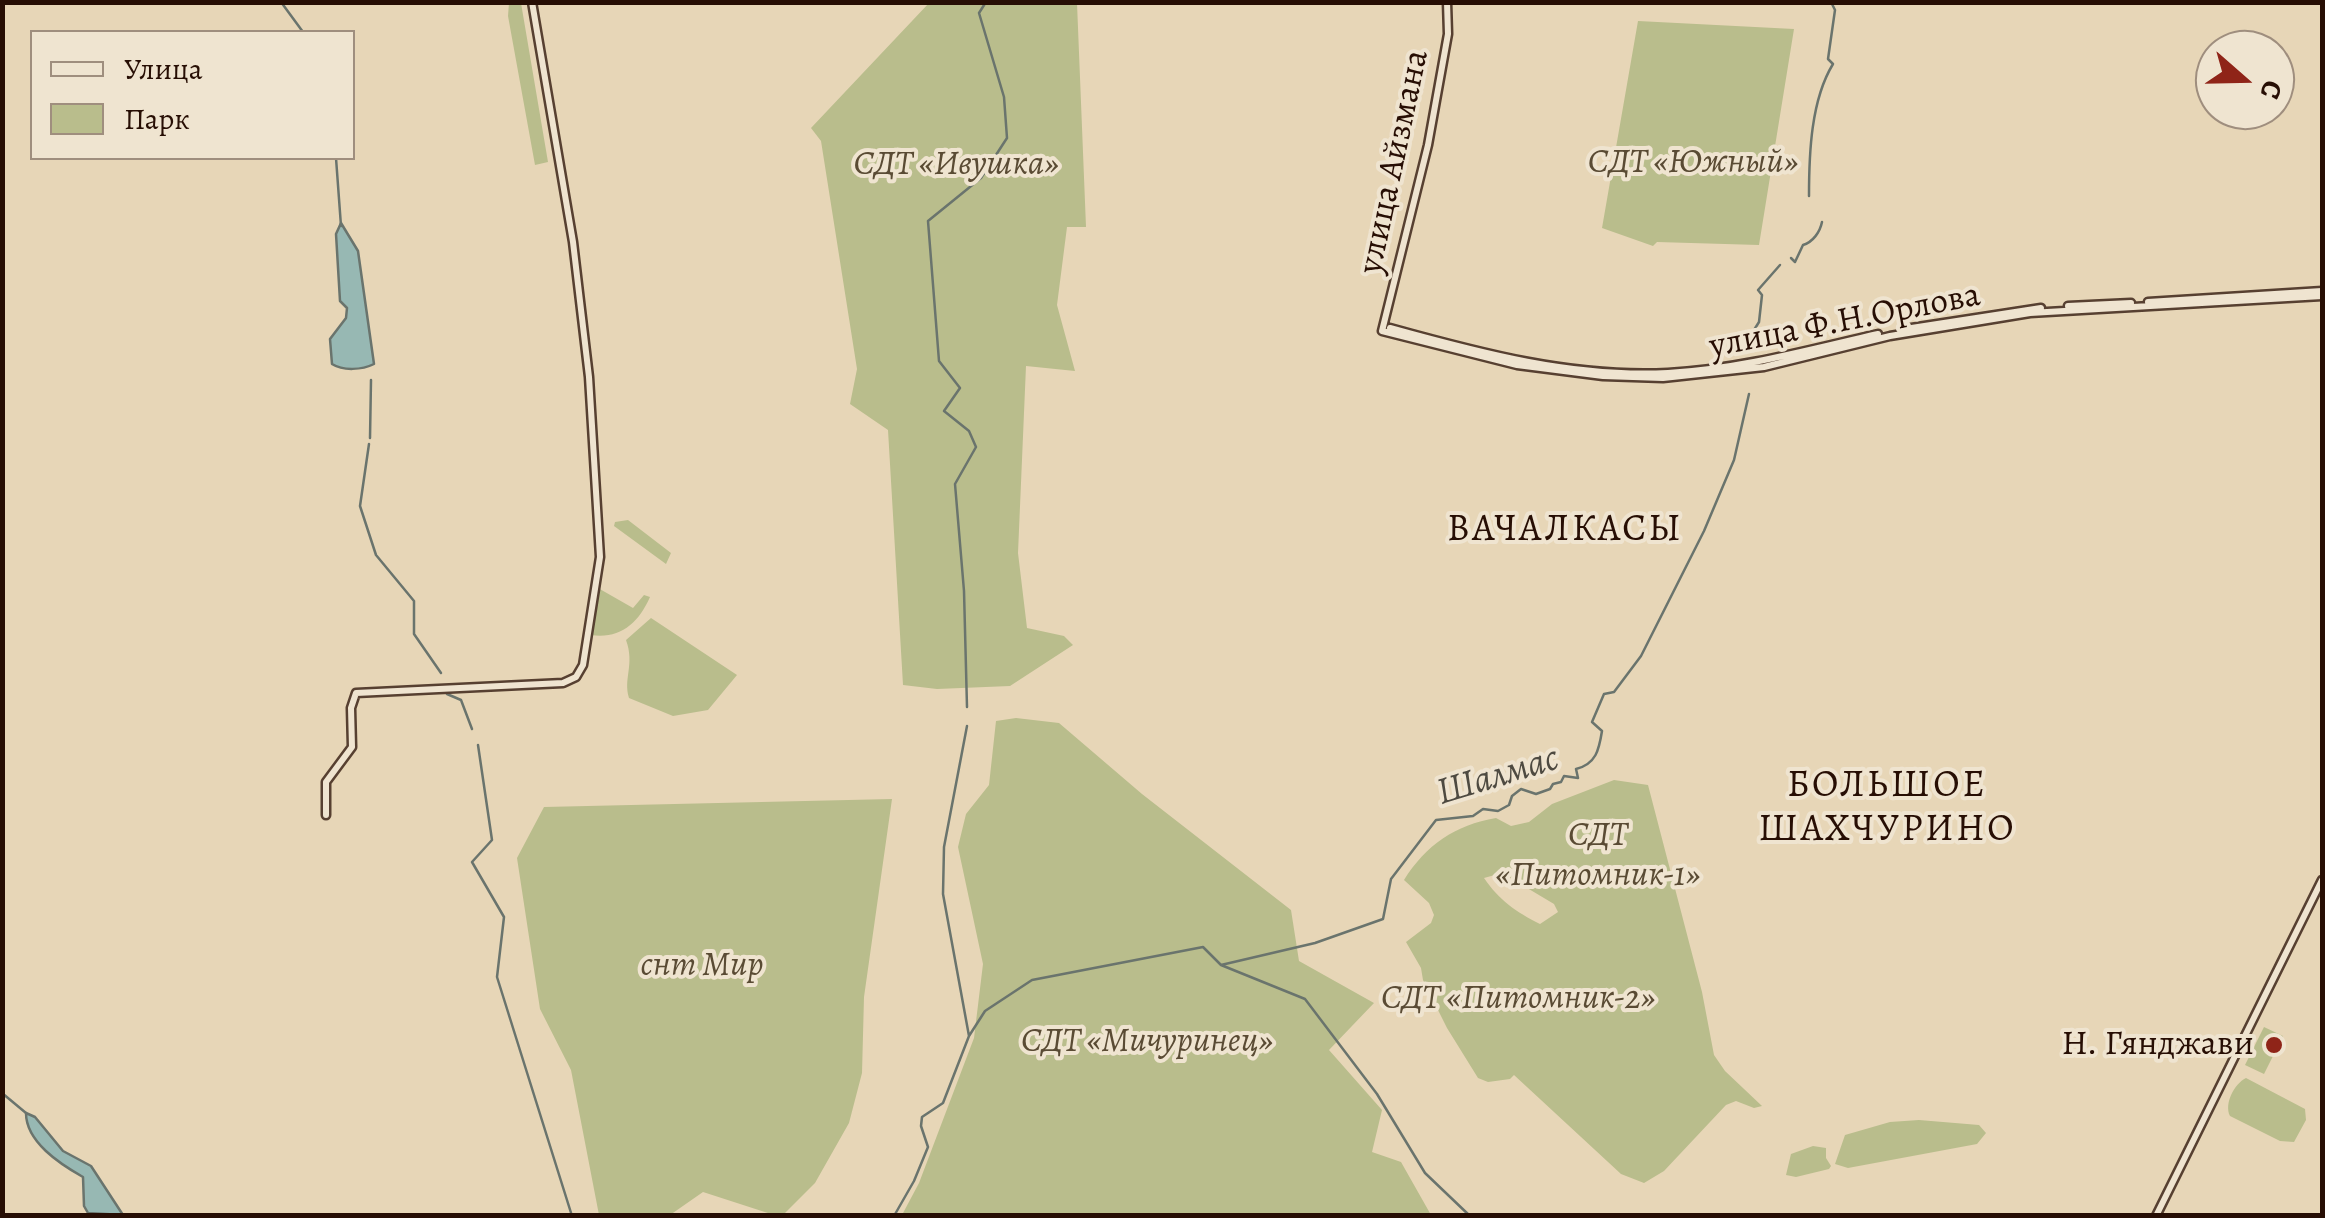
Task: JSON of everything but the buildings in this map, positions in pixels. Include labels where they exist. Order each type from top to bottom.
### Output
[{"type":"street","points":[[326,815],[326,782],[352,747],[351,708],[356,693],[563,684],[576,677],[582,665],[600,557],[589,378],[573,242],[532,2]]},
{"type":"street","name":"улица Айзмана","points":[[1383,329],[1428,145],[1448,34],[1447,2]]},
{"type":"street","name":"улица Ф.Н.Орлова","points":[[1383,329],[1492,358],[1607,374],[1665,373],[1778,359],[2003,314],[2322,294]]},
{"type":"street","points":[[2156,1216],[2322,880]]},
{"type":"green space","points":[[509,3],[521,3],[548,162],[535,165],[508,16]]},
{"type":"green space","name":"СДТ «Ивушка»","points":[[929,3],[1077,3],[1086,227],[1067,227],[1057,305],[1075,371],[1026,366],[1018,553],[1027,628],[1064,636],[1073,645],[1010,686],[937,689],[903,685],[888,430],[850,404],[857,369],[821,141],[811,128]]},
{"type":"green space","name":"СДТ «Южный»","points":[[1638,21],[1794,29],[1759,245],[1657,242],[1653,246],[1602,228]]},
{"type":"green space","points":[[628,520],[671,553],[666,564],[614,526],[615,522]]},
{"type":"green space","points":[[598,588],[633,608],[644,595],[650,597],[627,628],[611,635],[591,635]]},
{"type":"green space","points":[[651,618],[737,675],[708,710],[673,716],[629,698],[626,640]]},
{"type":"green space","name":"СДТ «Мичуринец»","points":[[1016,718],[1059,723],[1142,794],[1291,910],[1299,961],[1374,1003],[1329,1050],[1382,1110],[1372,1152],[1401,1162],[1431,1215],[902,1215],[919,1183],[974,1038],[983,964],[958,847],[966,814],[989,785],[996,721]]},
{"type":"green space","name":"СДТ «Питомник-2»","points":[[1614,780],[1648,785],[1702,992],[1714,1055],[1762,1106],[1754,1108],[1736,1101],[1726,1105],[1664,1171],[1644,1183],[1621,1174],[1514,1075],[1488,1082],[1478,1078],[1447,1028],[1406,942],[1431,923],[1434,915],[1429,903],[1404,880],[1432,847],[1455,831],[1481,821],[1496,818],[1511,826],[1529,822],[1552,804]],"holes":[[[1502,873],[1554,904],[1558,912],[1540,924],[1509,905],[1484,878]]]},
{"type":"green space","name":"снт Мир","points":[[892,799],[864,997],[862,1073],[849,1123],[815,1183],[783,1215],[703,1192],[670,1215],[599,1215],[571,1070],[540,1009],[517,858],[544,807]]},
{"type":"green space","points":[[2264,1027],[2283,1036],[2264,1074],[2245,1065]]},
{"type":"green space","points":[[2246,1078],[2305,1109],[2306,1120],[2294,1142],[2280,1141],[2230,1116],[2231,1095]]},
{"type":"green space","points":[[1890,1122],[1979,1125],[1986,1133],[1977,1144],[1848,1168],[1835,1164],[1845,1135]]},
{"type":"green space","points":[[1813,1146],[1826,1148],[1829,1169],[1796,1177],[1786,1175],[1791,1154]]},
{"type":"water","points":[[341,223],[358,251],[374,364],[358,368],[332,364],[330,339],[346,318],[347,308],[340,301],[336,234]]},
{"type":"water","points":[[26,1113],[35,1117],[63,1151],[91,1166],[123,1215],[88,1213],[83,1177],[38,1143]]},
{"type":"waterway","points":[[281,2],[302,30]]},
{"type":"waterway","points":[[967,707],[964,591],[955,484],[976,447],[969,431],[944,411],[960,388],[939,361],[928,221],[981,178],[1007,138],[1004,97],[979,13],[986,2]]},
{"type":"waterway","name":"Шалмас","points":[[1809,196],[1816,110],[1833,64],[1828,59],[1835,10],[1831,2]]},
{"type":"waterway","points":[[336,160],[341,226]]},
{"type":"waterway","name":"Шалмас","points":[[1791,258],[1795,262],[1822,222]]},
{"type":"waterway","name":"Шалмас","points":[[1754,330],[1759,322],[1762,295],[1758,290],[1780,265]]},
{"type":"waterway","points":[[370,438],[371,380]]},
{"type":"waterway","name":"Шалмас","points":[[969,1036],[985,1011],[1032,980],[1203,947],[1221,965],[1315,943],[1383,919],[1391,879],[1436,820],[1473,816],[1483,809],[1498,811],[1509,805],[1521,789],[1536,794],[1561,782],[1564,776],[1578,778],[1576,769],[1588,764],[1598,750],[1602,731],[1592,722],[1604,694],[1614,692],[1641,656],[1704,531],[1734,460],[1749,394]]},
{"type":"waterway","points":[[369,444],[360,506],[376,555],[414,601],[414,634],[441,673]]},
{"type":"waterway","points":[[447,694],[461,700],[472,729]]},
{"type":"waterway","points":[[894,1216],[928,1147],[922,1117],[943,1103],[969,1036],[943,894],[944,847],[967,726]]},
{"type":"waterway","points":[[478,745],[492,840],[472,862],[504,917],[497,977],[572,1216]]},
{"type":"waterway","points":[[1221,965],[1305,999],[1377,1094],[1425,1173],[1470,1216]]},
{"type":"waterway","points":[[2,1093],[26,1113]]},
{"type":"place","name":"Н. Гянджави","points":[[2274,1045]]},
{"type":"district","name":"ВАЧАЛКАСЫ","points":[[1565,531]]},
{"type":"district","name":"БОЛЬШОЕ ШАХЧУРИНО","points":[[1887,809]]},
{"type":"park label","name":"СДТ «Питомник-1»","points":[[1598,856]]}]
